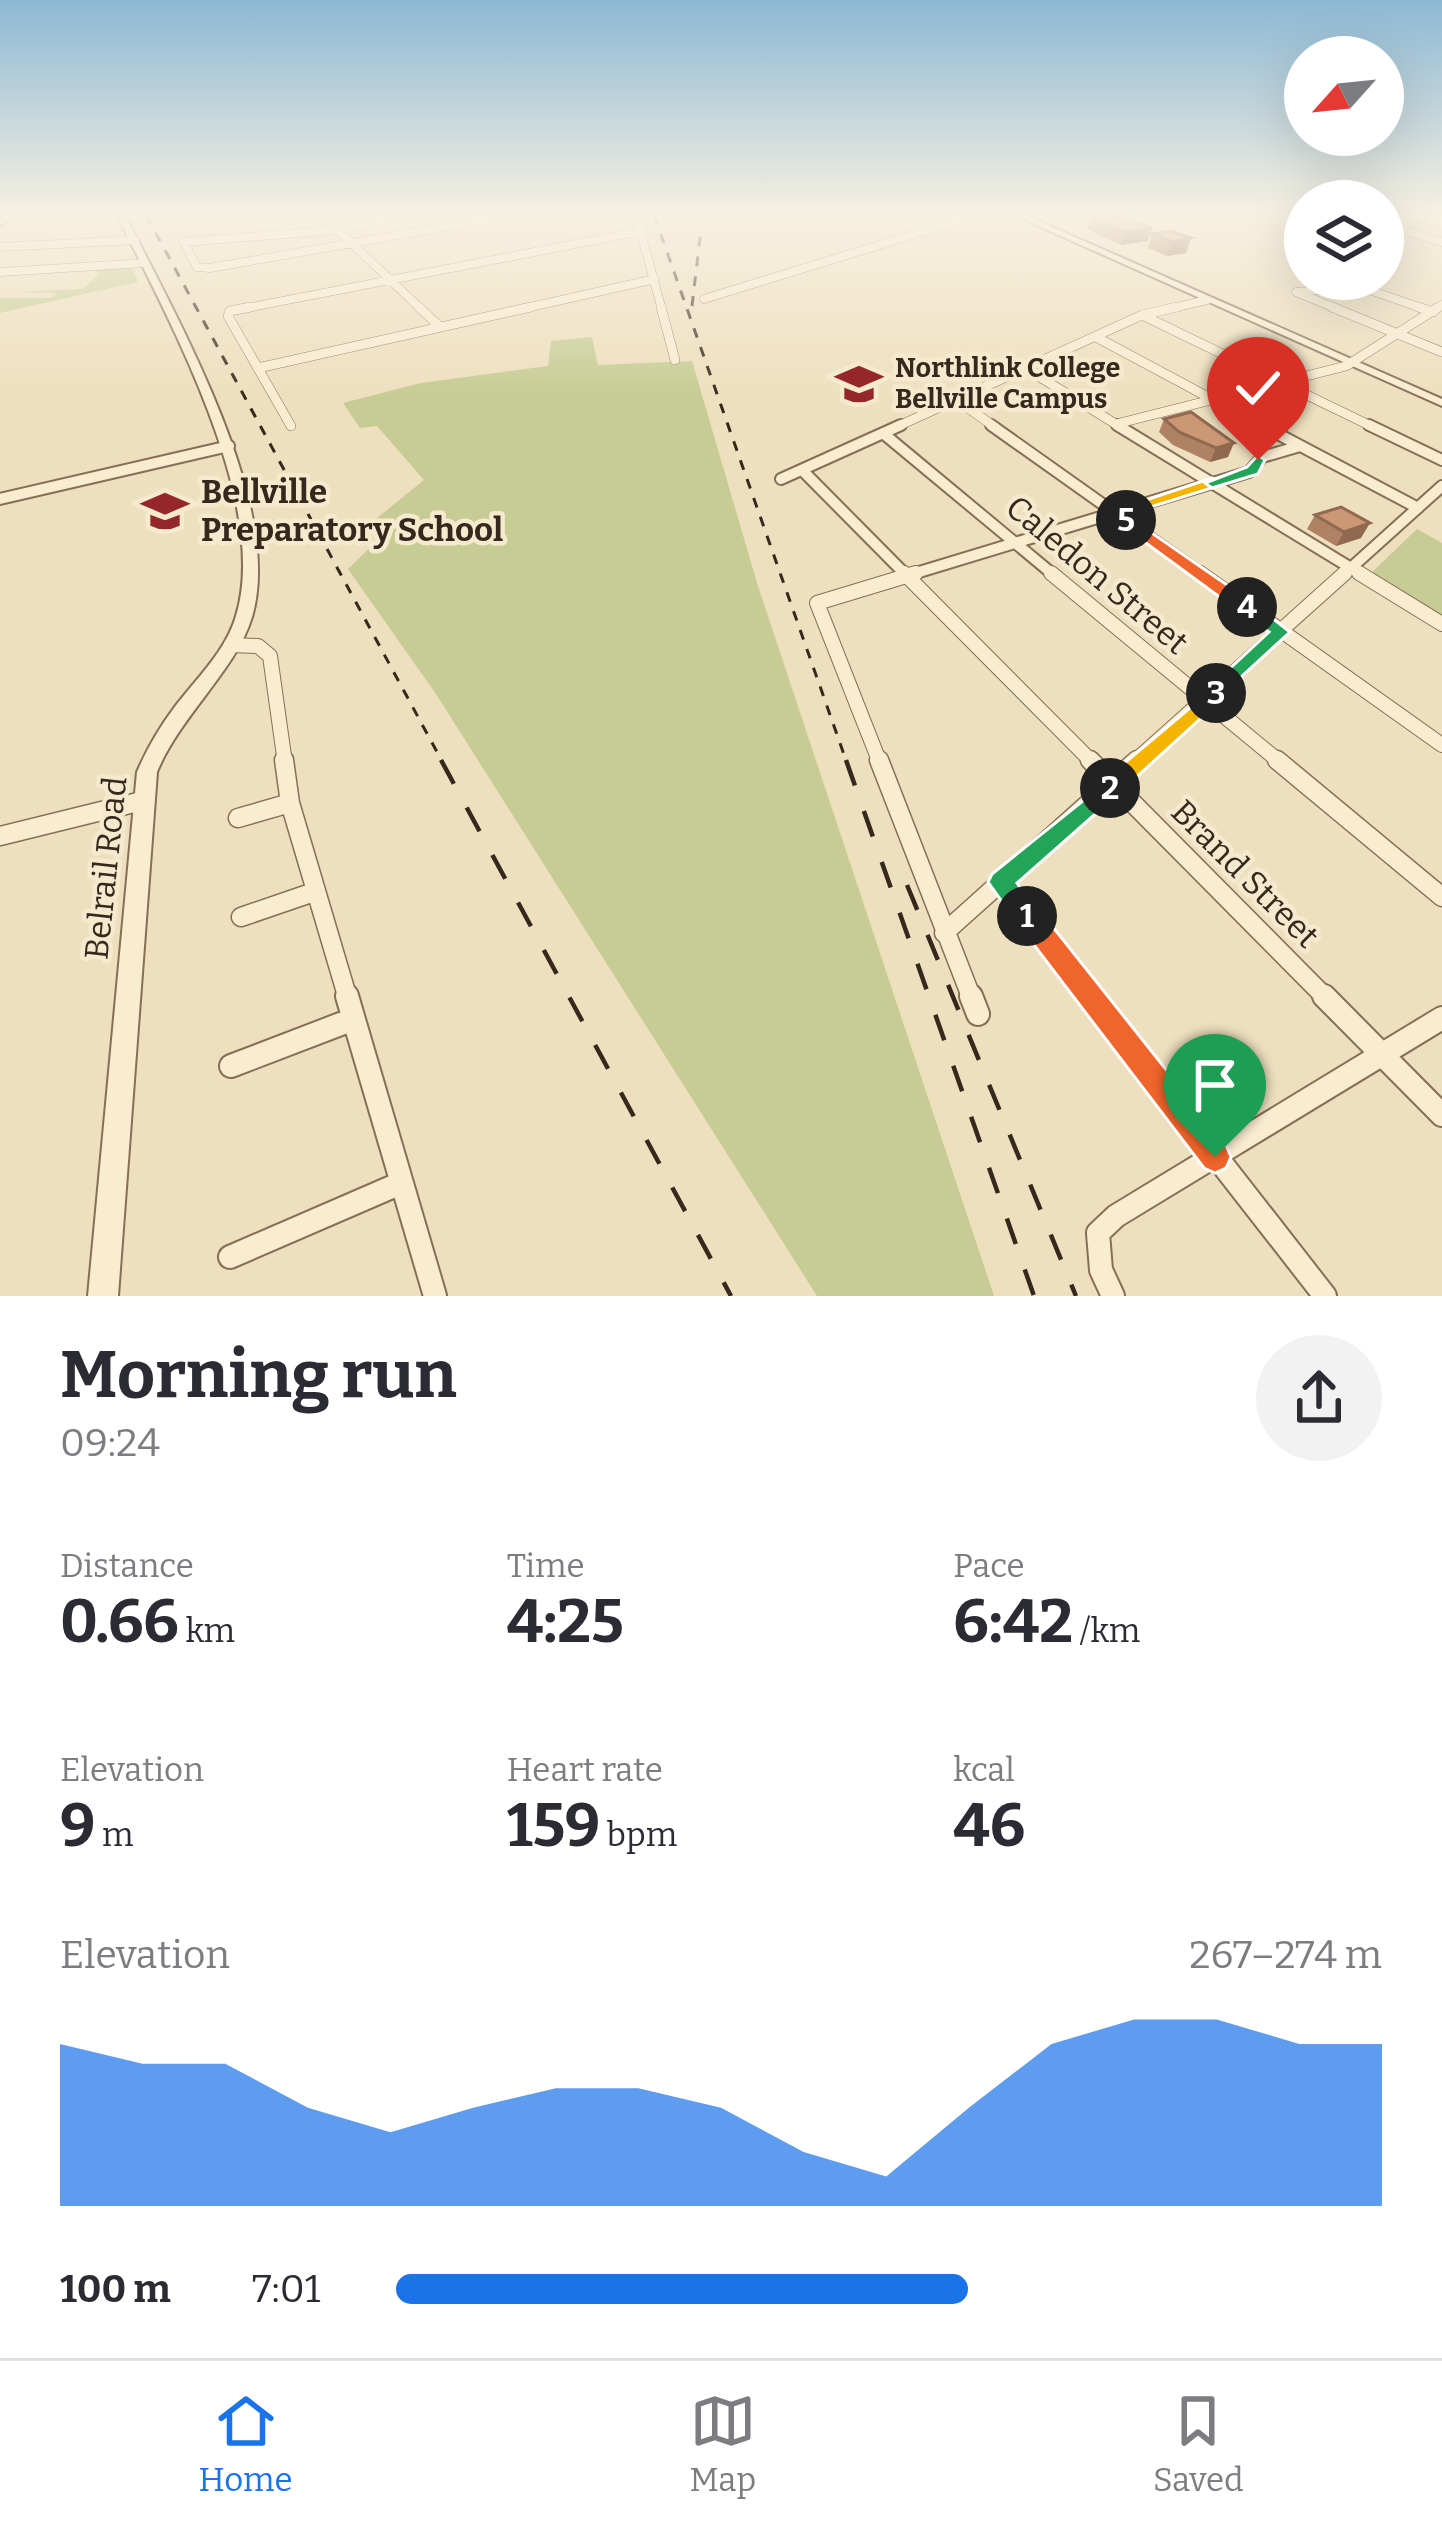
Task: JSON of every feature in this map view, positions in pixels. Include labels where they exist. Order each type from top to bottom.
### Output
[{"type":"street","name":"Belrail Road","points":[[104,1296],[147,772],[159,742],[231,645],[248,606],[252,580],[229,446],[152,275]]},
{"type":"street","points":[[387,275],[440,327]]},
{"type":"street","points":[[291,426],[228,316],[230,310],[403,275]]},
{"type":"street","points":[[654,275],[675,360]]},
{"type":"street","points":[[704,298],[778,275]]},
{"type":"street","points":[[1154,275],[1442,403]]},
{"type":"street","points":[[258,368],[655,279]]},
{"type":"street","points":[[1437,313],[1361,287],[1296,295],[1442,352]]},
{"type":"street","points":[[782,478],[1142,315],[1207,300]]},
{"type":"street","points":[[1116,424],[1352,363],[1437,313],[1442,305]]},
{"type":"street","points":[[1142,315],[1442,460]]},
{"type":"street","points":[[1096,337],[1418,508]]},
{"type":"street","points":[[1027,369],[1442,624]]},
{"type":"street","points":[[958,400],[1442,745]]},
{"type":"street","name":"Caledon Street","points":[[884,434],[1442,897]]},
{"type":"street","points":[[0,499],[229,446]]},
{"type":"street","points":[[978,1014],[817,603],[1249,472],[1262,458],[1300,446]]},
{"type":"street","name":"Brand Street","points":[[802,471],[1442,1115]]},
{"type":"street","points":[[944,933],[1207,702],[1442,486]]},
{"type":"street","points":[[231,645],[269,651],[290,803],[435,1296]]},
{"type":"street","points":[[0,836],[142,801]]},
{"type":"street","points":[[238,818],[290,803]]},
{"type":"street","points":[[1001,882],[1325,1296]]},
{"type":"street","points":[[241,917],[314,892]]},
{"type":"street","points":[[1113,1296],[1098,1233],[1116,1216],[1442,1018]]},
{"type":"street","points":[[231,1066],[351,1020]]},
{"type":"street","points":[[230,1257],[401,1183]]},
{"type":"green space","points":[[97,275],[135,275],[138,282],[0,313],[0,298],[51,298],[57,293],[14,292],[83,289]]},
{"type":"green space","points":[[592,337],[598,365],[692,361],[757,583],[994,1296],[817,1296],[436,694],[348,569],[382,536],[371,523],[424,480],[377,426],[360,428],[343,403],[421,383],[548,366],[551,341]]},
{"type":"green space","points":[[1417,529],[1442,543],[1442,618],[1370,574]]},
{"type":"building","points":[[1191,412],[1234,443],[1216,448],[1179,432],[1164,419]]},
{"type":"building","points":[[1341,507],[1370,523],[1344,532],[1315,515]]},
{"type":"railway","points":[[179,275],[443,763]]},
{"type":"railway","points":[[675,275],[847,763]]},
{"type":"railway","points":[[692,306],[696,275]]},
{"type":"railway","points":[[441,760],[731,1296]]},
{"type":"railway","points":[[846,760],[1034,1296]]},
{"type":"railway","points":[[907,885],[1076,1296]]},
{"type":"place","name":"Northlink College Bellville Campus","points":[[859,384]]},
{"type":"place","name":"Bellville Preparatory School","points":[[165,511]]},
{"type":"route","points":[[1215,1157],[1001,882],[1281,632],[1115,513],[1249,472],[1258,460]]}]
